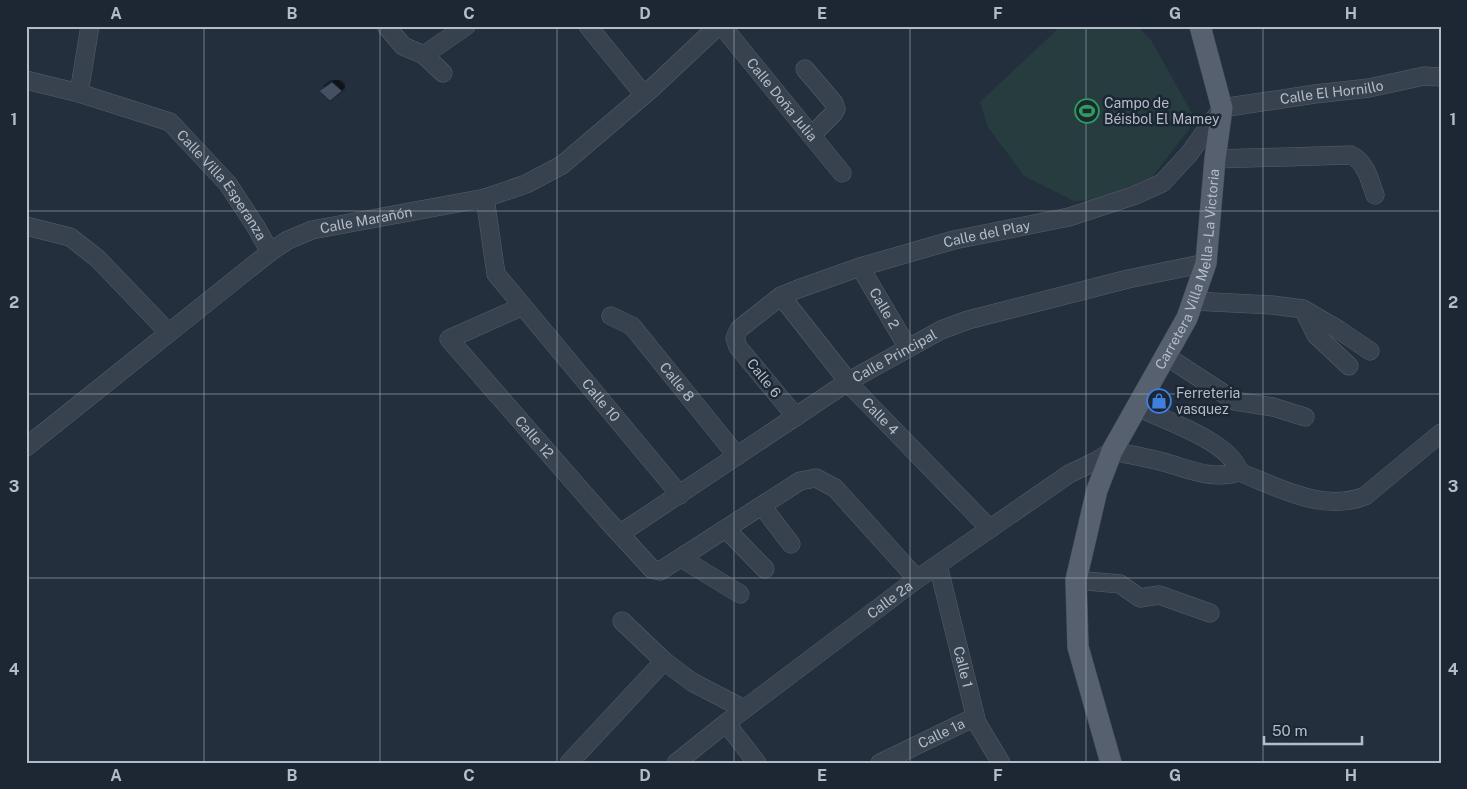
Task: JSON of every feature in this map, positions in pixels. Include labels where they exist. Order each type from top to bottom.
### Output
[{"type":"main road","name":"Carretera Villa Mella - La Victoria","points":[[1111,763],[1078,647],[1076,580],[1097,490],[1112,451],[1186,318],[1206,263],[1214,159],[1222,108],[1200,26]]},
{"type":"street","points":[[79,93],[90,26]]},
{"type":"street","points":[[386,26],[403,46],[424,55],[443,74]]},
{"type":"street","points":[[424,55],[466,26]]},
{"type":"street","points":[[588,26],[644,95]]},
{"type":"street","name":"Calle Marañón","points":[[26,447],[270,252],[288,240],[312,230],[485,198],[526,184],[562,165],[644,95],[718,26]]},
{"type":"street","name":"Calle Doña Julia","points":[[722,26],[842,172]]},
{"type":"street","points":[[805,69],[834,103],[836,109],[812,136]]},
{"type":"street","name":"Calle El Hornillo","points":[[1222,108],[1369,88],[1424,76],[1441,77]]},
{"type":"street","name":"Calle Villa Esperanza","points":[[26,80],[79,93],[170,122],[228,184],[270,252]]},
{"type":"street","name":"Calle del Play","points":[[735,338],[739,329],[781,296],[860,267],[954,240],[1069,217],[1133,196],[1162,183],[1189,154],[1222,108]]},
{"type":"street","points":[[1214,159],[1351,155],[1360,160],[1376,195]]},
{"type":"street","name":"Calle 10","points":[[485,198],[496,274],[680,494]]},
{"type":"street","points":[[26,226],[70,237],[96,258],[169,333]]},
{"type":"street","name":"Calle Principal","points":[[621,533],[849,382],[941,330],[968,320],[1128,279],[1206,263]]},
{"type":"street","name":"Calle 2","points":[[860,267],[908,348]]},
{"type":"street","name":"Calle 4","points":[[781,296],[849,382],[990,529]]},
{"type":"street","points":[[1193,301],[1272,305],[1303,309],[1370,351]]},
{"type":"street","name":"Calle 12","points":[[523,306],[449,339],[652,569],[660,571],[800,481],[816,478],[835,488],[916,580]]},
{"type":"street","points":[[1303,309],[1316,335],[1349,366]]},
{"type":"street","name":"Calle 8","points":[[610,316],[632,326],[737,456]]},
{"type":"street","name":"Calle 6","points":[[735,338],[738,347],[796,417]]},
{"type":"street","points":[[1166,356],[1235,401],[1277,408],[1304,417]]},
{"type":"street","points":[[1137,408],[1218,445],[1237,463],[1239,472]]},
{"type":"street","points":[[1112,451],[1163,462],[1200,474],[1228,476],[1239,472],[1312,500],[1340,503],[1352,502],[1365,496],[1441,433]]},
{"type":"street","name":"Calle 2a","points":[[676,763],[744,708],[916,580],[1069,474],[1112,451]]},
{"type":"street","points":[[762,506],[791,544]]},
{"type":"street","points":[[726,529],[765,569]]},
{"type":"street","points":[[680,558],[740,594]]},
{"type":"street","name":"Calle 1","points":[[938,565],[975,717],[1001,763]]},
{"type":"street","points":[[1076,580],[1120,584],[1140,598],[1159,595],[1210,613]]},
{"type":"street","points":[[622,621],[664,661],[692,682],[744,708]]},
{"type":"street","points":[[569,763],[664,661]]},
{"type":"street","name":"Calle 1a","points":[[880,763],[975,717]]},
{"type":"street","points":[[726,723],[758,763]]},
{"type":"green space","name":"Campo de Béisbol El Mamey","points":[[1061,26],[1137,26],[1151,40],[1196,120],[1153,176],[1100,200],[1074,201],[1024,176],[988,127],[980,102]]},
{"type":"building","points":[[332,82],[342,91],[330,101],[319,91]]},
{"type":"place","name":"Campo de Béisbol El Mamey","points":[[1087,111]]},
{"type":"place","name":"Ferreteria vasquez","points":[[1159,401]]}]
